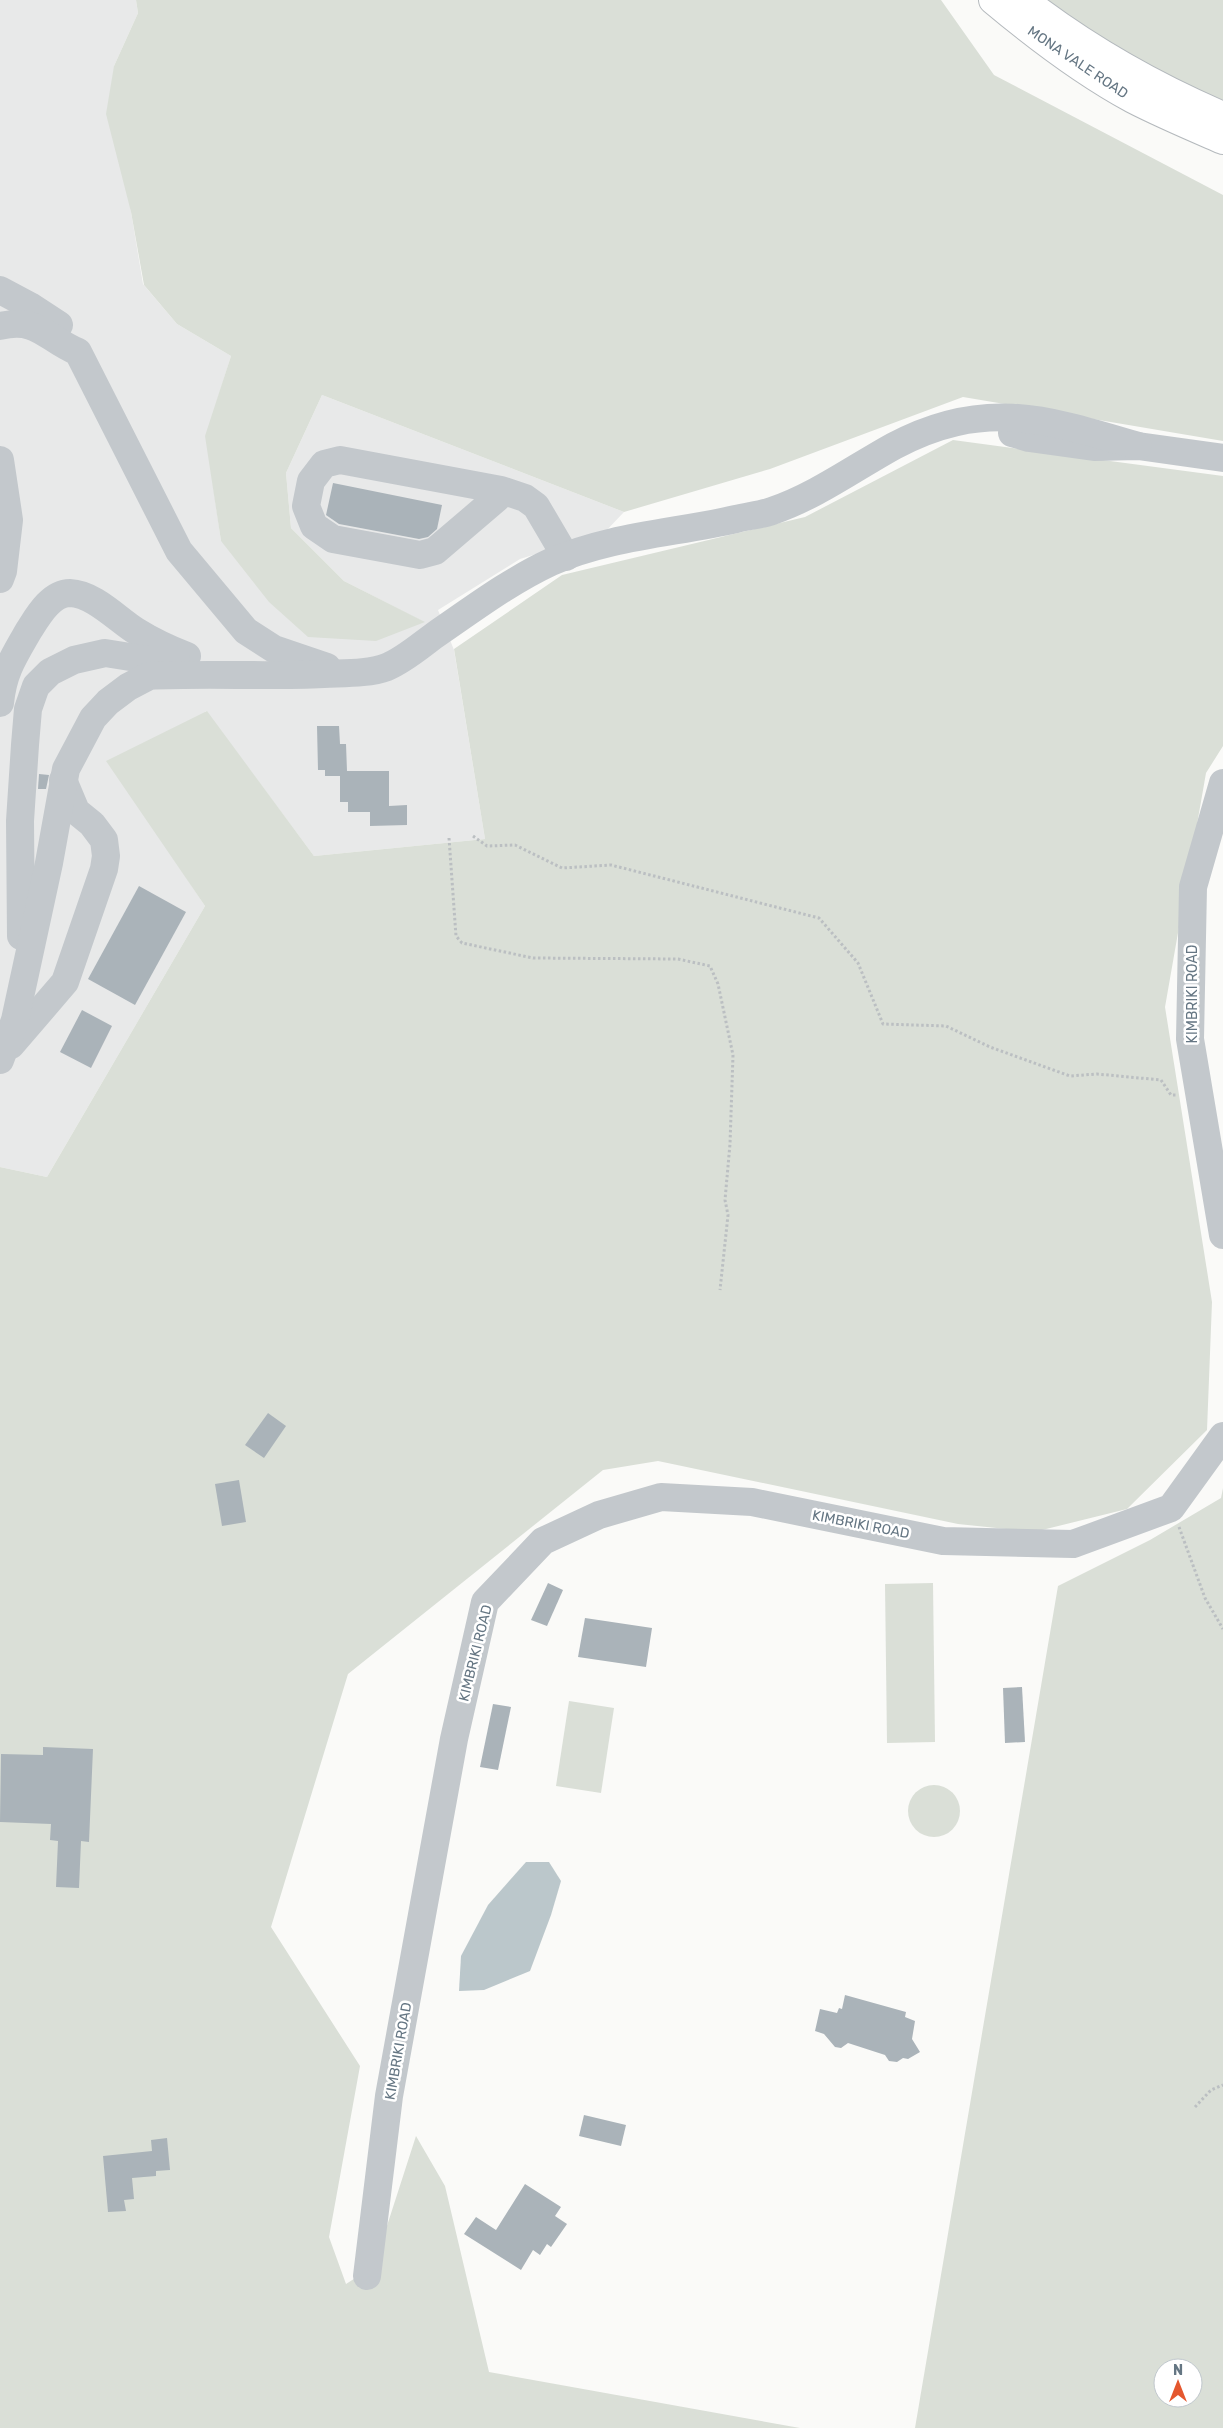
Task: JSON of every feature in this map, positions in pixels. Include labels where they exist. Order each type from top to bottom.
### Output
[{"type":"highway","name":"MONA VALE ROAD","points":[[993,0],[1077,64],[1108,85],[1156,111],[1223,140]]},
{"type":"highway","name":"MONA VALE ROAD","points":[[1024,0],[1067,32],[1134,74],[1223,116]]},
{"type":"street","points":[[0,290],[30,306],[60,326],[78,352],[179,551],[246,631],[309,670]]},
{"type":"street","points":[[0,326],[16,322],[34,325],[61,345],[78,352]]},
{"type":"street","points":[[22,991],[22,803],[28,709],[36,686],[50,672],[74,660],[105,654],[149,660],[195,659],[348,673],[386,667],[398,661],[518,579],[566,557],[596,547],[645,535],[718,523],[772,511],[812,493],[915,435],[943,425],[979,418],[1006,417],[1059,423],[1138,446],[1223,458]]},
{"type":"street","points":[[0,460],[10,520],[3,571],[0,579]]},
{"type":"street","points":[[501,490],[497,498],[435,551],[420,555],[333,539],[314,526],[306,506],[311,482],[324,464],[340,460],[501,490],[525,498],[536,506],[566,557]]},
{"type":"street","points":[[136,466],[144,513],[160,550],[174,571],[209,613],[230,636],[269,657],[309,670]]},
{"type":"street","points":[[0,703],[7,667],[39,614],[56,598],[69,593],[91,600],[170,650],[195,659]]},
{"type":"street","points":[[2,1057],[15,1020],[22,991],[49,863],[63,780],[69,759],[93,718],[108,702],[128,687],[149,676],[309,670]]},
{"type":"street","points":[[2,1057],[65,982],[104,870],[106,856],[104,840],[92,824],[76,811],[63,780]]},
{"type":"street","name":"KIMBRIKI ROAD","points":[[1223,784],[1193,887],[1190,1039],[1223,1236]]},
{"type":"street","points":[[0,837],[21,887]]},
{"type":"street","points":[[1170,1508],[1223,1436]]},
{"type":"street","name":"KIMBRIKI ROAD","points":[[367,2276],[389,2096],[454,1739],[485,1602],[543,1541],[598,1515],[661,1497],[752,1502],[943,1541],[1073,1544],[1170,1508]]},
{"type":"path","points":[[473,836],[487,846],[515,845],[562,868],[611,866],[820,918],[858,963],[883,1024],[946,1026],[990,1047],[1070,1076],[1098,1074],[1161,1080],[1171,1095],[1199,1095]]},
{"type":"path","points":[[449,838],[456,936],[462,943],[533,958],[678,959],[710,966],[718,984],[733,1055],[730,1144],[725,1200],[728,1215],[720,1290]]},
{"type":"path","points":[[1170,1508],[1190,1555],[1205,1598],[1223,1629]]},
{"type":"path","points":[[1196,2107],[1211,2090],[1223,2085]]},
{"type":"shaded area","points":[[0,0],[136,0],[138,13],[114,66],[131,212],[143,284],[177,324],[231,356],[206,436],[221,541],[424,622],[344,581],[291,528],[286,473],[322,395],[624,512],[604,533],[520,559],[438,610],[454,650],[485,839],[314,856],[206,711],[144,814],[205,906],[47,1177],[0,1167]]},
{"type":"shaded area","points":[[136,0],[941,0],[994,75],[1223,195],[1223,441],[963,397],[770,469],[624,512],[322,395],[286,473],[291,528],[344,581],[425,622],[376,641],[308,637],[269,602],[221,541],[205,436],[231,356],[177,324],[144,285],[131,212],[106,114],[114,66],[138,13]]},
{"type":"shaded area","points":[[1038,0],[1223,0],[1223,100],[1142,69]]},
{"type":"shaded area","points":[[953,440],[1223,476],[1223,746],[1206,773],[1165,1007],[1212,1302],[1207,1430],[1127,1509],[1034,1532],[958,1524],[658,1461],[603,1470],[348,1674],[271,1927],[360,2066],[329,2237],[346,2284],[374,2266],[416,2136],[445,2186],[489,2372],[800,2428],[0,2428],[0,1167],[47,1177],[205,906],[106,761],[207,711],[314,856],[485,839],[454,649],[562,575],[805,517]]},
{"type":"shaded area","points":[[1223,1488],[1223,2428],[915,2428],[1058,1586],[1150,1540],[1221,1498]]},
{"type":"shaded area","points":[[933,1583],[935,1742],[887,1743],[885,1584]]},
{"type":"shaded area","points":[[569,1701],[614,1708],[601,1793],[556,1786]]},
{"type":"shaded area","points":[[934,1785],[944,1787],[952,1793],[958,1801],[960,1811],[958,1821],[952,1829],[944,1835],[934,1837],[924,1835],[916,1829],[910,1821],[908,1811],[910,1801],[916,1793],[924,1787]]},
{"type":"shaded area","points":[[526,1862],[549,1862],[561,1881],[551,1915],[530,1971],[484,1990],[459,1991],[461,1956],[488,1905]]},
{"type":"building","points":[[333,483],[442,505],[437,529],[428,537],[419,539],[339,524],[326,515]]},
{"type":"building","points":[[317,726],[339,726],[340,744],[346,744],[347,771],[389,771],[389,806],[407,805],[407,825],[370,826],[370,812],[348,812],[348,802],[340,802],[340,776],[325,776],[325,770],[318,770]]},
{"type":"building","points":[[39,774],[49,775],[46,789],[38,789]]},
{"type":"building","points":[[139,886],[186,912],[135,1005],[88,979]]},
{"type":"building","points":[[82,1010],[112,1026],[91,1068],[60,1052]]},
{"type":"building","points":[[268,1413],[286,1426],[264,1458],[245,1445]]},
{"type":"building","points":[[239,1480],[246,1522],[222,1526],[215,1484]]},
{"type":"building","points":[[548,1583],[563,1590],[547,1626],[531,1620]]},
{"type":"building","points":[[585,1618],[652,1628],[646,1667],[578,1657]]},
{"type":"building","points":[[1022,1687],[1025,1742],[1005,1743],[1003,1688]]},
{"type":"building","points":[[493,1704],[511,1707],[498,1770],[480,1767]]},
{"type":"building","points":[[43,1747],[93,1749],[89,1842],[81,1841],[79,1888],[56,1887],[58,1841],[50,1840],[51,1824],[0,1822],[1,1754],[43,1755]]},
{"type":"building","points":[[845,1995],[906,2012],[905,2017],[915,2021],[912,2039],[920,2052],[908,2059],[903,2058],[897,2062],[889,2061],[885,2055],[848,2043],[841,2048],[835,2047],[824,2034],[815,2031],[820,2009],[837,2013],[839,2008],[842,2009]]},
{"type":"building","points":[[584,2115],[626,2125],[621,2146],[579,2136]]},
{"type":"building","points":[[167,2138],[170,2170],[156,2171],[156,2176],[132,2178],[134,2199],[124,2200],[126,2211],[108,2212],[103,2156],[152,2151],[151,2140]]},
{"type":"building","points":[[525,2184],[561,2207],[555,2216],[567,2224],[551,2247],[547,2244],[540,2255],[533,2250],[521,2270],[464,2234],[476,2217],[496,2230]]}]
